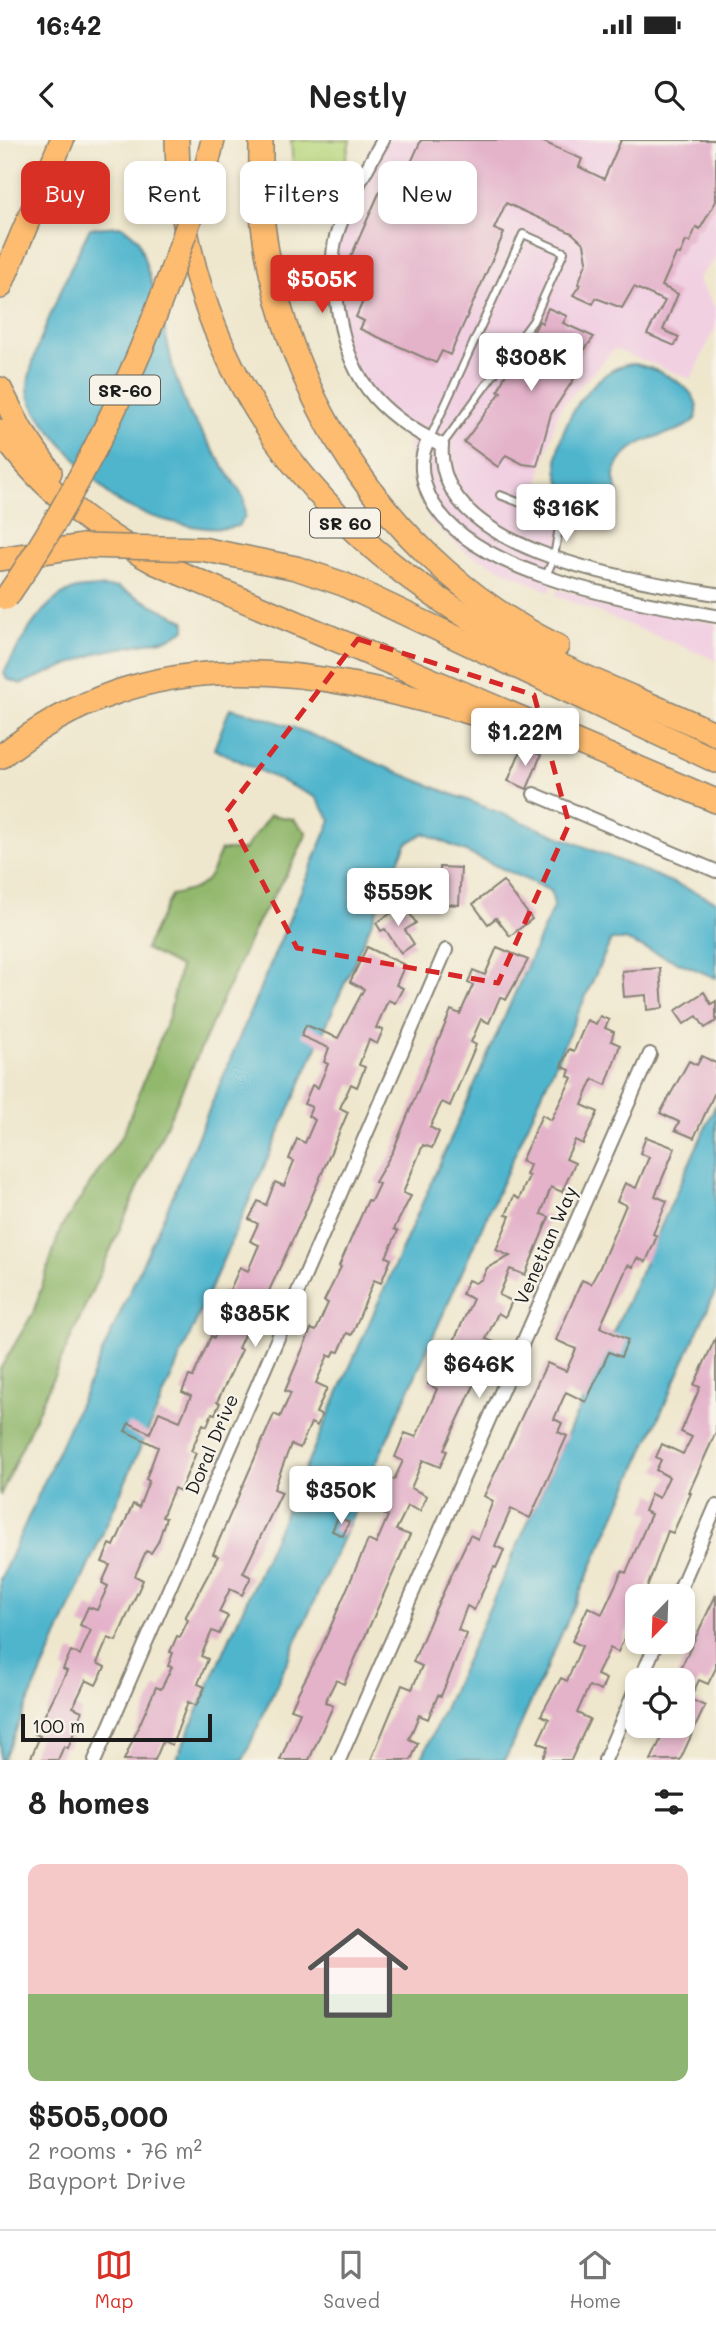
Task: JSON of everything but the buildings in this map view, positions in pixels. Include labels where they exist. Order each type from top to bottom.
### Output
[{"type":"highway","points":[[0,287],[62,140]]},
{"type":"highway","name":"SR 60","points":[[177,140],[189,248],[209,316],[245,395],[275,442],[313,490],[379,553],[454,609],[514,641],[716,734]]},
{"type":"highway","name":"SR-60","points":[[3,603],[68,500],[119,404],[180,254],[213,140]]},
{"type":"highway","name":"SR 60","points":[[261,140],[263,225],[283,318],[314,399],[372,492],[440,565],[514,622],[716,726]]},
{"type":"highway","points":[[0,389],[37,455],[101,530]]},
{"type":"highway","points":[[0,431],[38,480],[131,550],[189,579],[716,801]]},
{"type":"highway","points":[[0,559],[82,545],[202,549],[296,568],[343,584],[716,761]]},
{"type":"highway","points":[[0,757],[27,736],[78,707],[136,685],[192,674],[244,671],[306,674],[383,689],[558,736]]},
{"type":"street","points":[[383,140],[335,241],[333,268],[340,326],[349,361],[368,392],[412,430],[442,445],[444,472],[460,505],[485,524],[554,557],[619,576],[716,594]]},
{"type":"street","points":[[429,439],[423,454],[424,481],[431,499],[443,517],[473,542],[545,576],[618,598],[716,616]]},
{"type":"street","points":[[534,794],[716,871]]},
{"type":"street","name":"Doral Drive","points":[[95,1760],[446,950]]},
{"type":"street","name":"Venetian Way","points":[[339,1760],[650,1054]]},
{"type":"street","points":[[682,1584],[716,1506]]},
{"type":"street","points":[[605,1760],[625,1714]]},
{"type":"lane","points":[[429,439],[523,234],[564,252],[533,321],[442,445]]},
{"type":"lane","points":[[500,495],[554,518],[559,527],[554,557],[545,576]]},
{"type":"highlighted area","points":[[358,639],[534,695],[569,824],[498,983],[297,948],[226,812]]},
{"type":"shaded area","points":[[373,140],[716,140],[716,257],[698,279],[716,310],[716,326],[691,379],[614,349],[559,409],[539,480],[574,521],[550,592],[466,552],[430,521],[414,480],[408,438],[363,398],[348,374],[335,341],[328,301],[325,259],[335,224],[364,224],[363,161]]},
{"type":"shaded area","points":[[558,589],[628,608],[716,623],[716,660],[555,595]]},
{"type":"green space","points":[[291,140],[350,140],[345,161],[293,161]]},
{"type":"green space","points":[[270,815],[293,819],[307,833],[293,863],[257,923],[0,1496],[0,1369],[33,1313],[61,1228],[123,1134],[169,1016],[180,967],[145,949],[171,895],[192,889],[204,882],[221,850],[244,850]]},
{"type":"water","points":[[122,226],[138,239],[156,297],[81,465],[35,409],[28,390],[29,376],[53,309],[90,228]]},
{"type":"water","points":[[162,318],[174,373],[188,411],[244,498],[245,516],[238,526],[209,528],[156,518],[113,498],[90,475]]},
{"type":"water","points":[[636,364],[667,376],[687,389],[697,407],[696,418],[682,428],[642,442],[624,456],[614,473],[619,497],[582,500],[565,489],[558,471],[558,449],[566,425],[579,402],[596,382],[616,369]]},
{"type":"water","points":[[117,587],[185,621],[185,630],[167,639],[100,652],[21,684],[7,679],[4,673],[17,650],[32,625],[51,603],[73,590]]},
{"type":"water","points":[[230,708],[304,732],[716,901],[716,978],[625,940],[611,940],[243,1760],[176,1760],[554,905],[551,891],[424,833],[406,844],[3,1760],[0,1760],[0,1580],[171,1200],[331,820],[315,797],[214,749]]},
{"type":"water","points":[[716,1104],[716,1290],[505,1760],[421,1760]]}]
